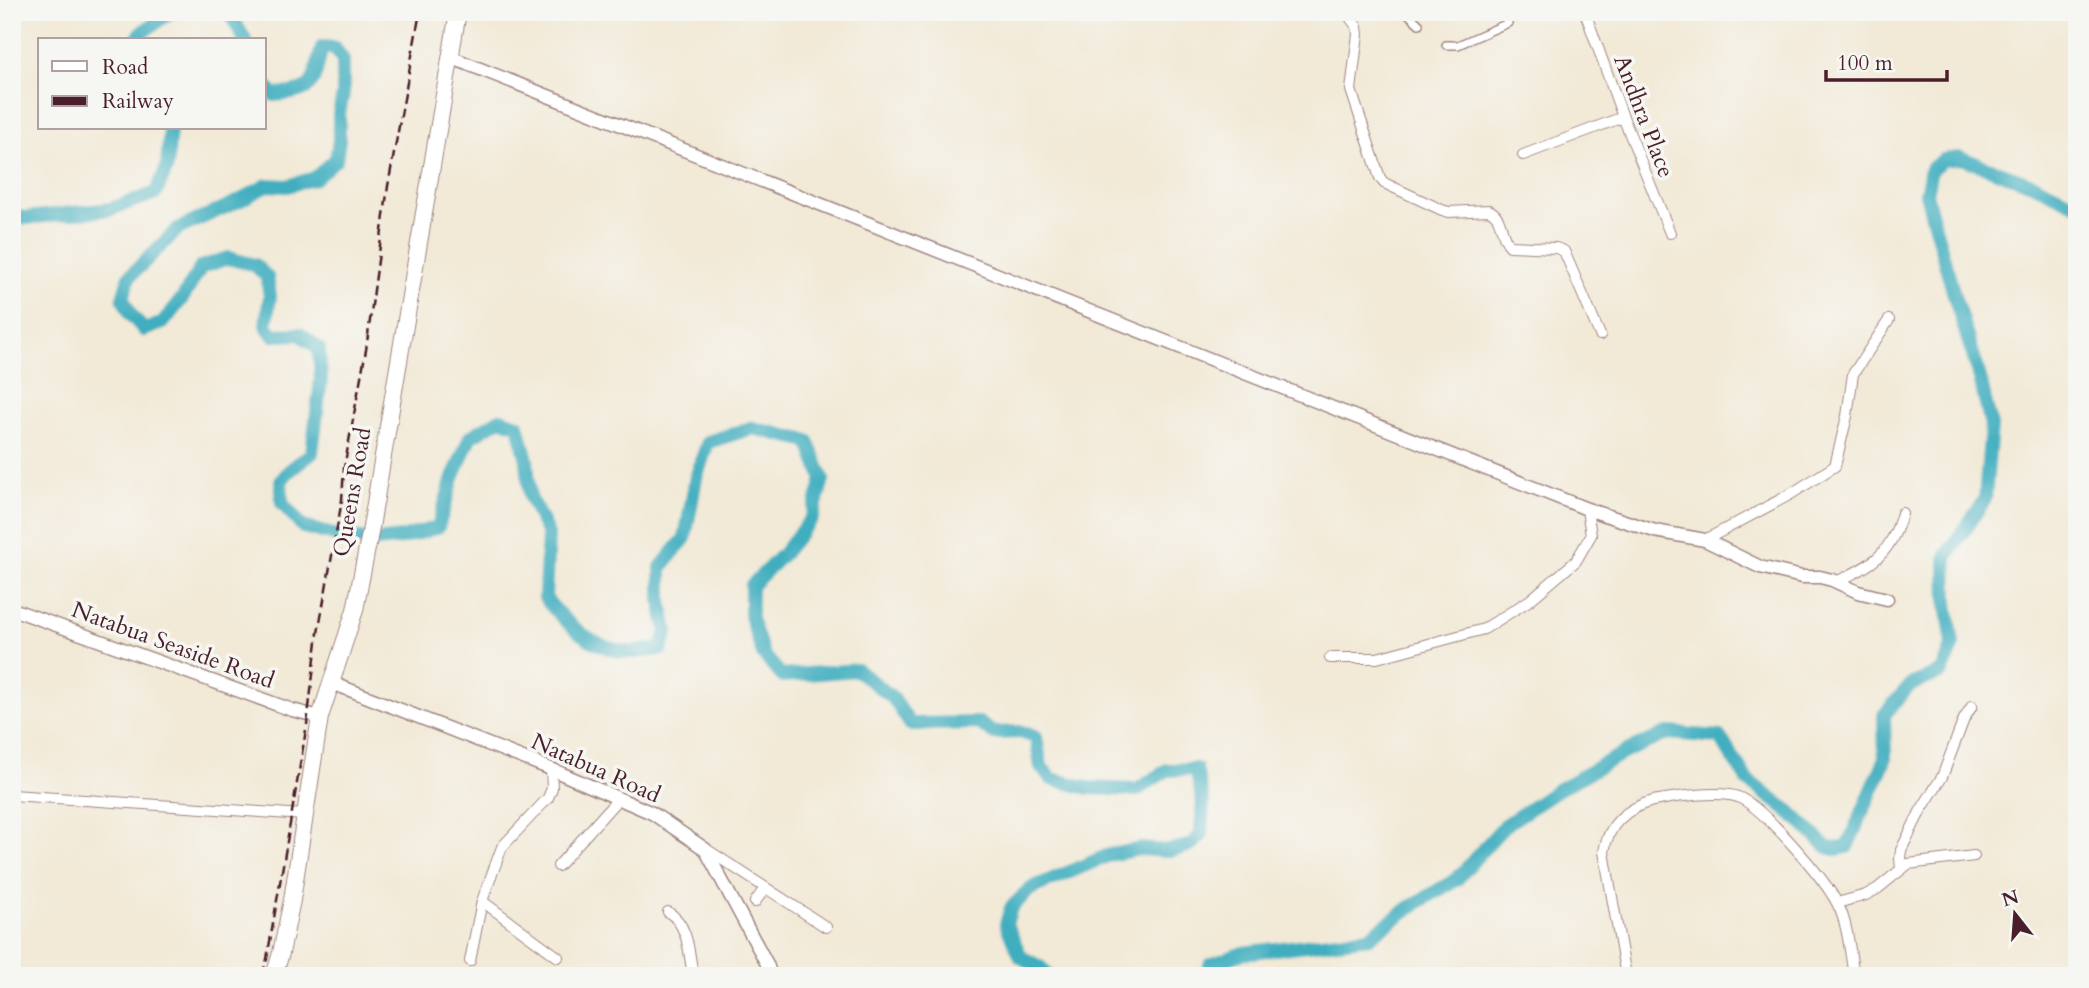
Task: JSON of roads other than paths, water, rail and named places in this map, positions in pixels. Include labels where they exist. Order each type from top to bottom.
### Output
[{"type":"highway","name":"Queens Road","points":[[274,976],[292,900],[320,718],[355,610],[458,12]]},
{"type":"street","points":[[1346,12],[1357,27],[1358,34],[1351,90],[1380,178],[1384,183],[1442,210],[1493,211],[1500,220],[1505,239],[1510,246],[1556,248],[1564,251],[1600,335]]},
{"type":"street","points":[[1406,12],[1419,24]]},
{"type":"street","points":[[1446,46],[1458,46],[1508,23],[1502,12]]},
{"type":"street","name":"Andhra Place","points":[[1585,12],[1623,117],[1670,233]]},
{"type":"street","points":[[450,57],[1587,509],[1655,531],[1705,540],[1760,567],[1802,577],[1820,577],[1858,592],[1887,599]]},
{"type":"street","points":[[1523,155],[1623,117]]},
{"type":"street","points":[[1705,540],[1791,494],[1835,466],[1847,416],[1853,374],[1889,320]]},
{"type":"street","points":[[1330,658],[1377,658],[1484,629],[1530,600],[1576,561],[1591,535],[1587,509]]},
{"type":"street","points":[[1836,582],[1865,566],[1886,550],[1897,531],[1902,513]]},
{"type":"street","name":"Natabua Seaside Road","points":[[12,609],[320,718]]},
{"type":"street","name":"Natabua Road","points":[[332,683],[551,769],[652,813],[705,849],[767,972]]},
{"type":"street","points":[[1901,868],[1901,850],[1942,777],[1964,719],[1972,706]]},
{"type":"street","points":[[470,961],[482,901],[502,848],[548,798],[552,788],[551,769]]},
{"type":"street","points":[[12,794],[304,816]]},
{"type":"street","points":[[1626,976],[1604,852],[1608,836],[1620,817],[1640,804],[1683,796],[1726,795],[1742,799],[1772,825],[1805,859],[1837,903],[1843,919],[1854,976]]},
{"type":"street","points":[[558,866],[618,799]]},
{"type":"street","points":[[705,849],[826,927]]},
{"type":"street","points":[[1837,903],[1866,895],[1901,868],[1912,863],[1974,856]]},
{"type":"street","points":[[755,902],[765,888]]},
{"type":"street","points":[[482,901],[558,957]]},
{"type":"street","points":[[668,912],[681,924],[690,952],[693,976]]},
{"type":"waterway","points":[[138,38],[141,33],[171,12]]},
{"type":"waterway","points":[[229,12],[244,38]]},
{"type":"waterway","points":[[266,86],[274,95],[305,88],[314,78],[322,47],[335,48],[343,60],[343,94],[336,159],[315,178],[287,186],[267,185],[178,229],[129,277],[123,298],[131,315],[144,330],[163,323],[184,296],[201,267],[228,258],[255,265],[267,277],[270,296],[266,325],[273,335],[300,334],[319,349],[321,379],[312,453],[281,481],[282,503],[303,527],[342,537],[376,541],[402,538],[438,527],[453,478],[470,437],[500,419],[518,425],[527,460],[530,497],[548,534],[545,598],[573,627],[595,642],[619,651],[661,649],[667,631],[661,601],[661,567],[685,538],[696,478],[708,442],[752,428],[808,441],[823,479],[812,518],[783,554],[751,586],[751,618],[763,654],[782,676],[857,670],[893,698],[910,724],[979,723],[993,733],[1021,732],[1036,737],[1041,767],[1052,779],[1088,788],[1137,790],[1167,770],[1196,769],[1203,801],[1201,835],[1191,845],[1169,851],[1140,849],[1109,855],[1030,889],[1011,908],[1006,924],[1021,957],[1040,967],[1048,976]]},
{"type":"waterway","points":[[12,216],[26,218],[111,209],[156,193],[167,167],[170,130]]},
{"type":"waterway","points":[[1736,762],[1747,780],[1791,813],[1827,847],[1847,847],[1885,760],[1884,715],[1910,685],[1942,672],[1953,644],[1947,604],[1946,557],[1985,499],[1991,426],[1979,374],[1926,194],[1931,169],[1943,160],[1961,158],[2035,185],[2077,205]]},
{"type":"waterway","points":[[1209,976],[1210,965],[1243,953],[1369,937],[1412,906],[1457,879],[1504,826],[1559,789],[1627,751],[1668,733],[1720,737],[1738,766]]},
{"type":"railway","points":[[262,976],[307,724],[318,633],[366,350],[388,186],[420,12]]}]
